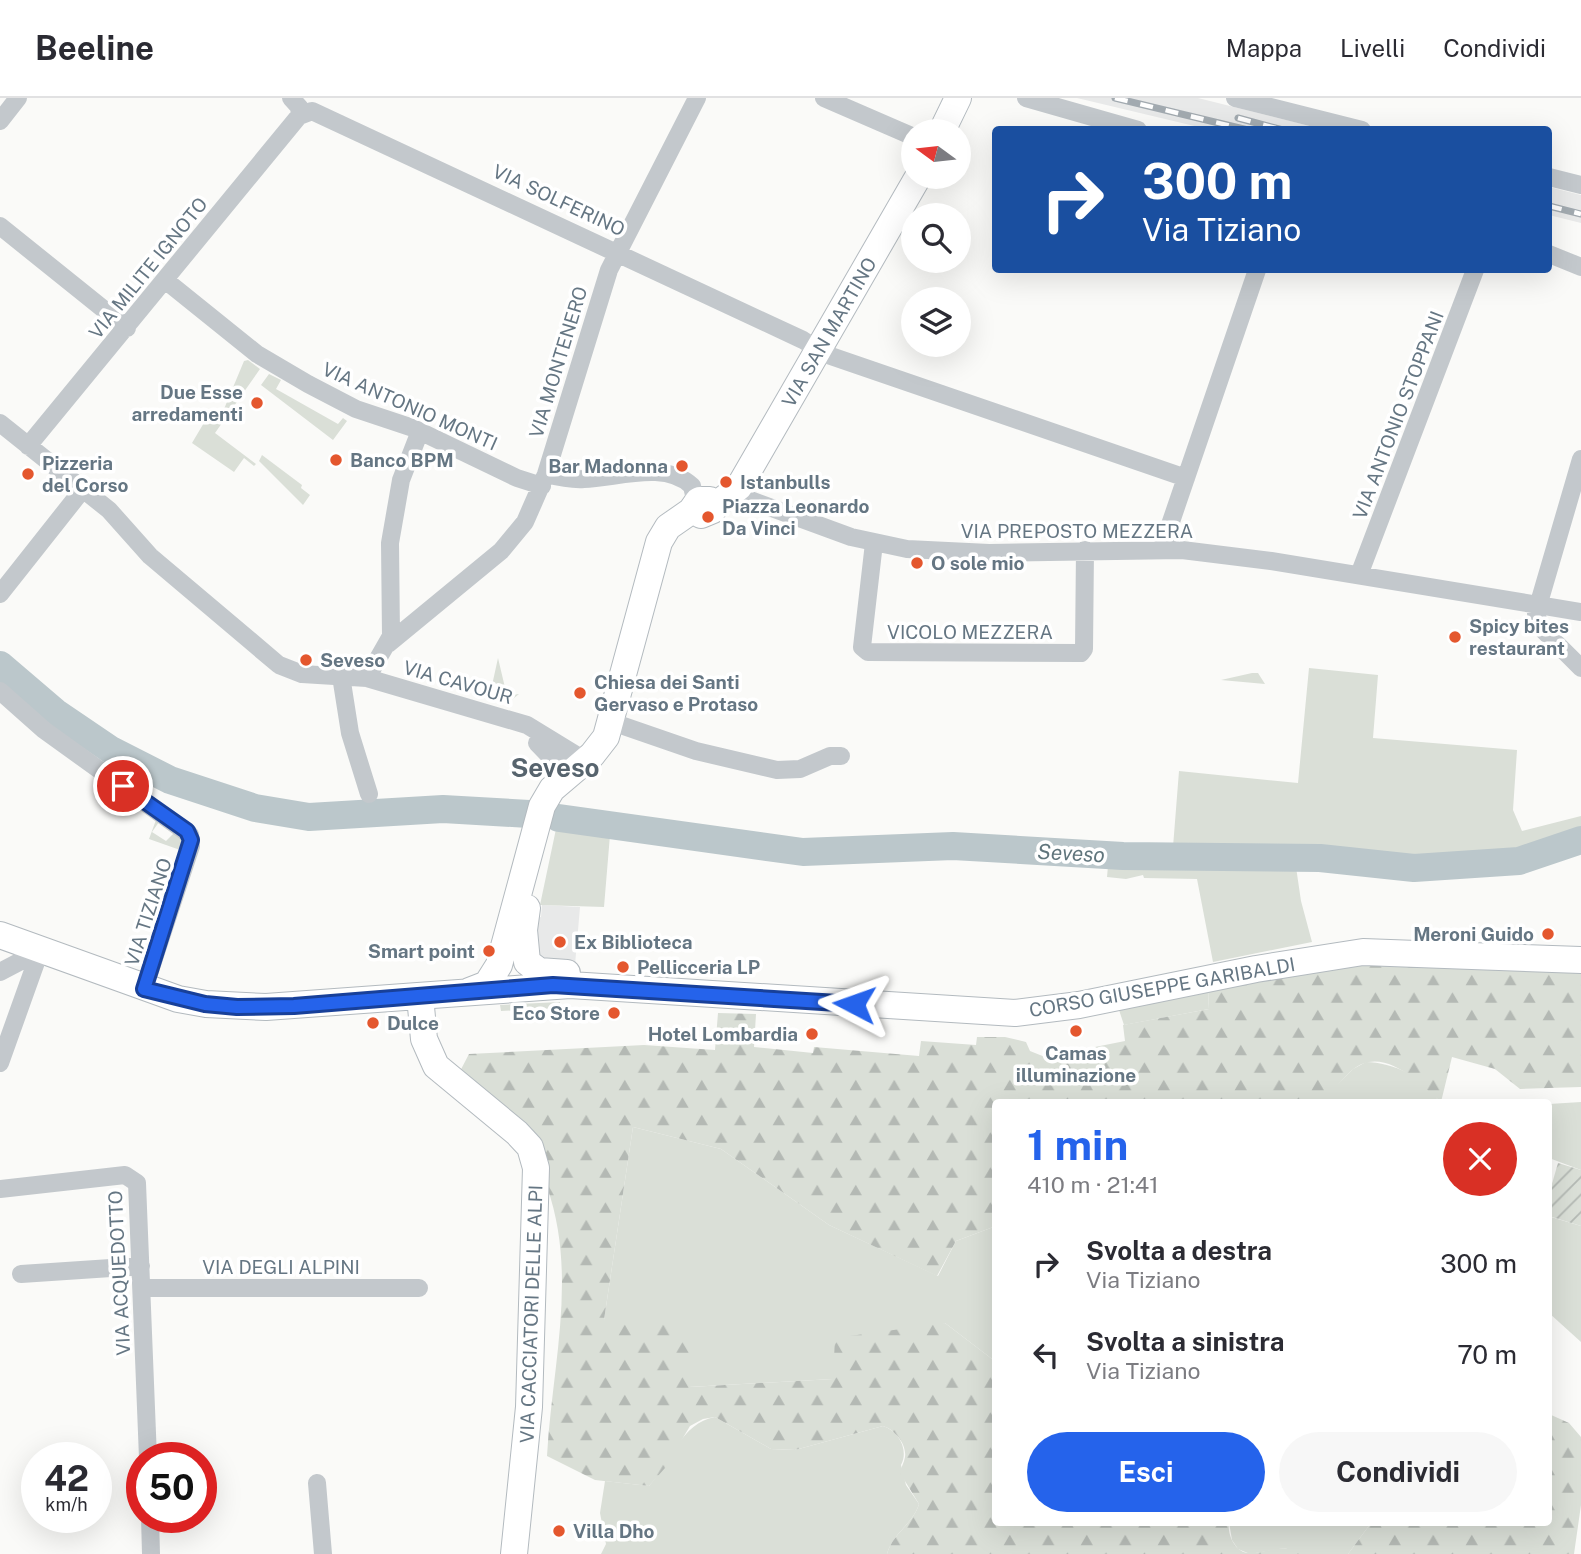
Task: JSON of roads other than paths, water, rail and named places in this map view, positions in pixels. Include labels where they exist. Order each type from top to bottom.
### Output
[{"type":"street","points":[[0,121],[18,98]]},
{"type":"street","points":[[292,98],[300,108],[299,116]]},
{"type":"street","name":"VIA MONTENERO","points":[[388,644],[517,534],[544,480],[601,291],[617,250],[697,98]]},
{"type":"street","points":[[824,98],[901,131]]},
{"type":"street","points":[[948,119],[958,98]]},
{"type":"street","points":[[1235,98],[1346,126]]},
{"type":"street","points":[[1033,100],[1124,126]]},
{"type":"street","name":"VIA SOLFERINO","points":[[299,116],[305,112],[318,112],[617,250],[818,349],[1186,478]]},
{"type":"street","name":"VIA MILITE IGNOTO","points":[[28,446],[299,116]]},
{"type":"street","points":[[1552,178],[1581,185]]},
{"type":"street","name":"VIA SAN MARTINO","points":[[716,503],[818,349],[911,189]]},
{"type":"street","points":[[0,226],[127,328]]},
{"type":"street","points":[[1552,255],[1581,267]]},
{"type":"street","points":[[1163,548],[1256,273]]},
{"type":"street","name":"VIA ANTONIO STOPPANI","points":[[1359,575],[1474,273]]},
{"type":"street","name":"VIA ANTONIO MONTI","points":[[165,280],[268,362],[356,409],[420,432],[517,478],[582,480],[613,475],[672,474],[716,503]]},
{"type":"street","name":"VIA CAVOUR","points":[[0,423],[115,515],[150,556],[271,659],[302,674],[367,678],[387,683],[516,722],[540,739]]},
{"type":"street","points":[[367,678],[388,644],[393,624],[389,564],[391,534],[401,480],[420,432]]},
{"type":"street","points":[[1581,459],[1537,605],[1536,620],[1581,668]]},
{"type":"street","points":[[0,594],[83,489]]},
{"type":"street","points":[[540,739],[587,750],[595,749],[608,732],[638,613],[664,533],[716,503]]},
{"type":"street","name":"VIA PREPOSTO MEZZERA","points":[[716,503],[874,543],[932,551],[1163,548],[1359,575],[1581,612]]},
{"type":"street","name":"VICOLO MEZZERA","points":[[874,543],[862,647],[868,652],[1081,653],[1084,649],[1085,550]]},
{"type":"street","points":[[341,676],[350,733],[369,794]]},
{"type":"street","name":"VIA TIZIANO","points":[[0,691],[54,737],[190,835],[191,846],[144,989]]},
{"type":"street","points":[[608,732],[777,770],[800,769],[830,756],[841,756]]},
{"type":"street","points":[[515,988],[506,985],[499,978],[513,959],[551,790],[570,775],[608,732]]},
{"type":"street","points":[[540,739],[576,755],[579,761],[570,775]]},
{"type":"street","points":[[540,739],[545,771],[545,816]]},
{"type":"street","name":"CORSO GIUSEPPE GARIBALDI","points":[[0,935],[144,989],[205,1004],[237,1007],[294,1006],[570,985],[1014,1013],[1079,1006],[1342,954],[1395,953],[1581,960]]},
{"type":"street","points":[[0,972],[40,951]]},
{"type":"street","points":[[0,1063],[40,951]]},
{"type":"street","points":[[513,959],[539,971],[631,978],[662,991]]},
{"type":"street","points":[[466,992],[487,984],[513,959]]},
{"type":"street","name":"VIA CACCIATORI DELLE ALPI","points":[[420,996],[425,1039],[436,1066],[517,1133],[530,1147],[536,1168],[530,1384],[514,1554]]},
{"type":"street","name":"VIA ACQUEDOTTO","points":[[0,1189],[130,1176],[138,1187],[148,1442]]},
{"type":"street","points":[[21,1274],[141,1266]]},
{"type":"street","name":"VIA DEGLI ALPINI","points":[[143,1288],[419,1288]]},
{"type":"street","points":[[317,1483],[323,1554]]},
{"type":"street","points":[[150,1533],[151,1554]]},
{"type":"waterway","name":"Seveso","points":[[0,665],[55,712],[111,750],[170,780],[255,808],[309,817],[443,809],[529,814]]},
{"type":"waterway","name":"Seveso","points":[[559,818],[803,852],[953,846],[1123,856],[1320,858],[1414,868],[1519,861],[1581,840]]},
{"type":"railway","points":[[1115,98],[1231,126]]},
{"type":"railway","points":[[1238,118],[1268,126]]},
{"type":"railway","points":[[1552,207],[1581,214]]},
{"type":"place","name":"Due Esse arredamenti","points":[[257,403]]},
{"type":"place","name":"Banco BPM","points":[[336,460]]},
{"type":"place","name":"Bar Madonna","points":[[682,466]]},
{"type":"place","name":"Pizzeria del Corso","points":[[28,474]]},
{"type":"place","name":"Istanbulls","points":[[726,482]]},
{"type":"place","name":"Piazza Leonardo Da Vinci","points":[[708,517]]},
{"type":"place","name":"O sole mio","points":[[917,563]]},
{"type":"place","name":"Spicy bites restaurant","points":[[1455,637]]},
{"type":"place","name":"Seveso","points":[[306,660]]},
{"type":"place","name":"Chiesa dei Santi Gervaso e Protaso","points":[[580,693]]},
{"type":"place","name":"Meroni Guido","points":[[1548,934]]},
{"type":"place","name":"Ex Biblioteca","points":[[560,942]]},
{"type":"place","name":"Smart point","points":[[489,951]]},
{"type":"place","name":"Pellicceria LP","points":[[623,967]]},
{"type":"place","name":"Eco Store","points":[[614,1013]]},
{"type":"place","name":"Dulce","points":[[373,1023]]},
{"type":"place","name":"Camas illuminazione","points":[[1076,1031]]},
{"type":"place","name":"Hotel Lombardia","points":[[812,1034]]},
{"type":"place","name":"Villa Dho","points":[[559,1531]]},
{"type":"district","name":"Seveso","points":[[555,767]]}]
